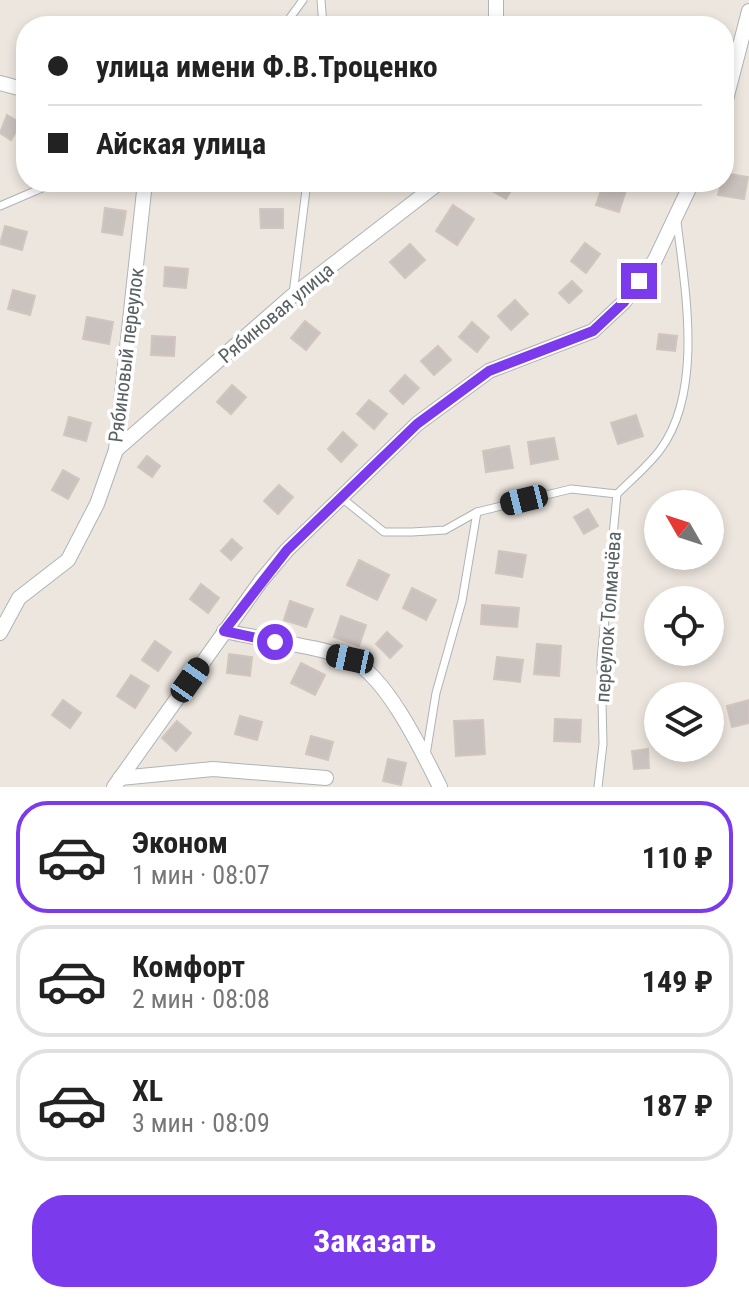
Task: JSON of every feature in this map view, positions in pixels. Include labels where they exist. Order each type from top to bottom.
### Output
[{"type":"street","points":[[734,69],[749,11]]},
{"type":"street","name":"Рябиновый переулок","points":[[0,633],[19,598],[68,560],[97,504],[116,450],[144,192]]},
{"type":"street","name":"Рябиновая улица","points":[[116,450],[292,296],[427,192]]},
{"type":"street","points":[[117,783],[224,631],[287,550],[417,424],[489,371],[593,331],[624,302],[655,260],[688,192]]},
{"type":"street","points":[[224,631],[350,659],[373,675],[425,757],[440,787]]},
{"type":"street","points":[[117,783],[213,769],[326,778]]},
{"type":"lane","points":[[0,206],[33,192]]},
{"type":"lane","points":[[292,296],[306,192]]},
{"type":"lane","points":[[343,499],[384,532],[445,530],[477,512],[571,489],[617,494],[661,448],[686,379],[688,313],[676,219]]},
{"type":"lane","name":"переулок Толмачёва","points":[[598,787],[603,744],[601,660],[617,494]]},
{"type":"lane","points":[[425,757],[436,693],[462,601],[477,512]]},
{"type":"building","points":[[7,115],[16,120],[16,132],[11,140],[0,133]]},
{"type":"building","points":[[734,175],[748,177],[744,199],[718,195],[719,192],[734,192]]},
{"type":"building","points":[[494,192],[510,192],[506,199]]},
{"type":"building","points":[[601,192],[625,192],[619,212],[596,205]]},
{"type":"building","points":[[453,205],[474,219],[457,245],[436,231]]},
{"type":"building","points":[[105,208],[126,211],[122,235],[102,232]]},
{"type":"building","points":[[260,209],[283,209],[283,228],[261,228]]},
{"type":"building","points":[[5,226],[27,232],[22,250],[0,244]]},
{"type":"building","points":[[585,243],[600,254],[586,273],[571,261]]},
{"type":"building","points":[[410,244],[425,260],[405,278],[390,262]]},
{"type":"building","points":[[165,267],[188,269],[186,288],[164,286]]},
{"type":"building","points":[[572,281],[582,291],[569,303],[559,293]]},
{"type":"building","points":[[13,290],[35,296],[30,315],[8,309]]},
{"type":"building","points":[[515,300],[528,314],[511,330],[498,316]]},
{"type":"building","points":[[87,317],[113,322],[109,344],[83,339]]},
{"type":"building","points":[[305,321],[320,333],[306,350],[291,338]]},
{"type":"building","points":[[472,322],[489,337],[477,352],[459,337]]},
{"type":"building","points":[[659,334],[677,336],[675,351],[657,349]]},
{"type":"building","points":[[152,336],[175,337],[174,356],[151,355]]},
{"type":"building","points":[[438,346],[451,360],[434,375],[421,361]]},
{"type":"building","points":[[405,375],[419,388],[403,404],[390,391]]},
{"type":"building","points":[[232,385],[246,397],[231,414],[217,402]]},
{"type":"building","points":[[369,400],[387,414],[374,429],[357,414]]},
{"type":"building","points":[[636,415],[643,436],[618,444],[611,423]]},
{"type":"building","points":[[69,417],[91,423],[86,441],[64,435]]},
{"type":"building","points":[[343,432],[357,445],[341,462],[328,449]]},
{"type":"building","points":[[554,438],[558,459],[531,464],[528,442]]},
{"type":"building","points":[[509,446],[513,468],[486,472],[483,451]]},
{"type":"building","points":[[147,456],[160,466],[152,477],[138,467]]},
{"type":"building","points":[[63,470],[79,479],[68,499],[52,490]]},
{"type":"building","points":[[279,485],[293,497],[278,514],[264,501]]},
{"type":"building","points":[[588,509],[598,526],[584,534],[574,517]]},
{"type":"building","points":[[232,539],[242,548],[231,560],[221,551]]},
{"type":"building","points":[[499,551],[526,555],[522,577],[496,573]]},
{"type":"building","points":[[359,560],[389,575],[377,600],[347,585]]},
{"type":"building","points":[[201,584],[219,598],[208,613],[190,599]]},
{"type":"building","points":[[412,588],[436,600],[426,620],[403,608]]},
{"type":"building","points":[[290,601],[313,609],[306,627],[284,620]]},
{"type":"building","points":[[482,605],[519,608],[517,627],[481,624]]},
{"type":"building","points":[[341,616],[366,625],[359,646],[334,637]]},
{"type":"building","points":[[387,632],[402,646],[390,658],[376,644]]},
{"type":"building","points":[[155,641],[171,652],[158,671],[142,660]]},
{"type":"building","points":[[537,644],[561,646],[559,676],[534,674]]},
{"type":"building","points":[[229,654],[252,657],[250,676],[227,673]]},
{"type":"building","points":[[497,657],[523,660],[520,682],[494,679]]},
{"type":"building","points":[[301,663],[325,675],[315,695],[291,683]]},
{"type":"building","points":[[131,675],[149,686],[135,708],[117,696]]},
{"type":"building","points":[[63,700],[81,713],[70,728],[52,715]]},
{"type":"building","points":[[749,700],[749,723],[732,727],[727,706]]},
{"type":"building","points":[[240,716],[262,722],[257,740],[235,734]]},
{"type":"building","points":[[555,719],[581,720],[580,742],[554,741]]},
{"type":"building","points":[[483,720],[485,754],[456,756],[454,721]]},
{"type":"building","points":[[177,721],[191,733],[176,751],[162,738]]},
{"type":"building","points":[[311,736],[333,742],[328,760],[306,754]]},
{"type":"building","points":[[644,750],[644,762],[649,762],[649,768],[634,769],[632,751]]},
{"type":"building","points":[[388,759],[406,763],[401,785],[383,781]]},
{"type":"route","points":[[275,642],[224,631],[287,550],[343,499],[369,468],[417,424],[489,371],[593,331],[624,302],[639,281]]}]
